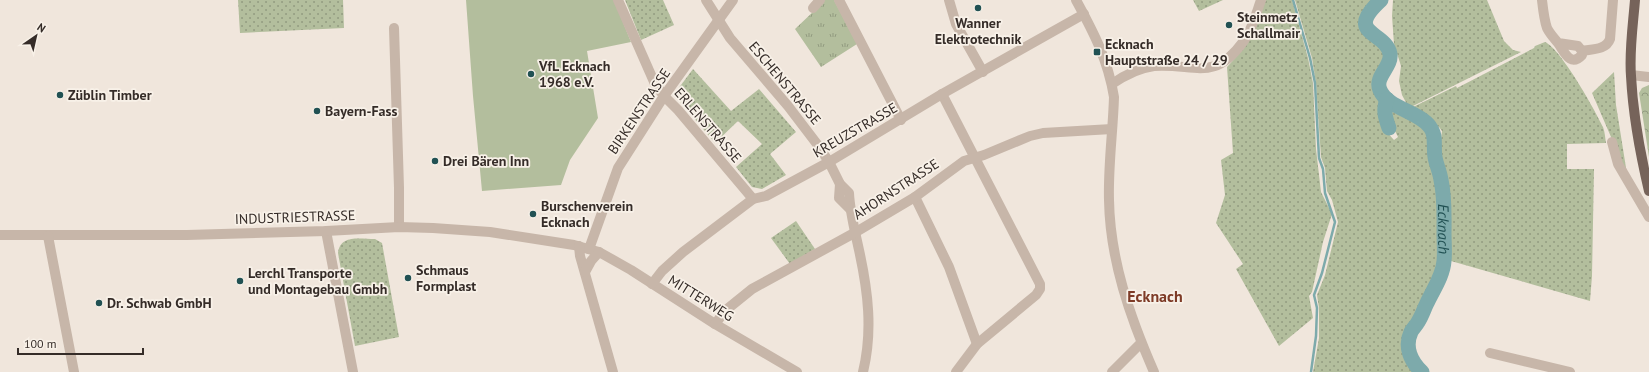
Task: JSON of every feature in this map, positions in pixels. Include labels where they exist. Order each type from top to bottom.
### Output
[{"type":"main road","points":[[1635,0],[1631,51],[1631,75],[1639,145],[1649,191]]},
{"type":"street","name":"ERLENSTRASSE","points":[[618,0],[652,78],[664,96],[678,110],[753,199]]},
{"type":"street","name":"ESCHENSTRASSE","points":[[706,0],[730,38],[788,106],[829,162],[840,184],[849,193],[850,209],[863,266],[869,319],[866,357],[863,372]]},
{"type":"street","name":"BIRKENSTRASSE","points":[[585,272],[591,261],[618,168],[664,96],[733,0]]},
{"type":"street","points":[[813,8],[820,0]]},
{"type":"street","points":[[839,0],[901,120]]},
{"type":"street","points":[[949,0],[956,24],[983,72]]},
{"type":"street","points":[[1076,0],[1104,56],[1112,84],[1114,97],[1109,194],[1110,231],[1119,276],[1141,343],[1154,372]]},
{"type":"street","points":[[1112,84],[1126,75],[1144,68],[1164,66],[1207,68],[1221,64],[1228,59],[1244,42],[1262,0]]},
{"type":"street","points":[[1542,0],[1547,26],[1553,39],[1558,43],[1569,59],[1574,60],[1578,59],[1582,55],[1582,51],[1604,47],[1608,44],[1610,39],[1613,0]]},
{"type":"street","name":"KREUZSTRASSE","points":[[652,284],[662,271],[683,252],[753,199],[766,196],[829,162],[942,94],[1084,14]]},
{"type":"street","points":[[394,28],[400,227]]},
{"type":"street","points":[[1631,75],[1649,77]]},
{"type":"street","points":[[942,94],[1040,284],[1040,289],[1036,294],[977,344],[956,372]]},
{"type":"street","name":"AHORNSTRASSE","points":[[715,324],[726,310],[752,289],[856,232],[915,197],[964,161],[984,155],[1030,136],[1042,133],[1112,129]]},
{"type":"street","points":[[1612,142],[1618,164],[1649,217]]},
{"type":"street","points":[[915,197],[949,267],[972,334],[977,344]]},
{"type":"street","name":"INDUSTRIESTRASSE","points":[[0,235],[48,236],[326,231],[400,227],[490,232],[579,246],[594,250]]},
{"type":"street","points":[[326,231],[353,372]]},
{"type":"street","points":[[48,236],[74,372]]},
{"type":"street","points":[[579,246],[580,256],[613,372]]},
{"type":"street","name":"MITTERWEG","points":[[594,250],[797,372]]},
{"type":"street","points":[[1112,372],[1141,343]]},
{"type":"street","points":[[1490,353],[1570,372]]},
{"type":"green space","points":[[238,0],[343,0],[344,28],[240,33]]},
{"type":"green space","name":"VfL Ecknach 1968 e.V.","points":[[466,0],[614,0],[631,42],[587,51],[598,118],[570,160],[561,185],[482,191]]},
{"type":"green space","points":[[625,0],[663,0],[674,25],[641,40]]},
{"type":"green space","points":[[823,0],[834,0],[857,44],[821,67],[795,29]]},
{"type":"green space","points":[[1193,0],[1223,0],[1199,11]]},
{"type":"green space","points":[[1266,0],[1292,0],[1308,58],[1313,83],[1316,149],[1321,192],[1332,214],[1323,242],[1312,292],[1309,296],[1313,318],[1279,346],[1236,269],[1243,264],[1216,223],[1225,195],[1221,160],[1233,153],[1227,67],[1238,55]]},
{"type":"green space","points":[[1295,0],[1375,0],[1368,4],[1365,8],[1361,24],[1365,36],[1383,47],[1387,52],[1386,61],[1378,72],[1375,80],[1376,92],[1383,102],[1383,123],[1387,132],[1394,140],[1398,137],[1390,121],[1388,110],[1391,107],[1425,125],[1430,135],[1431,156],[1429,157],[1437,177],[1440,198],[1442,261],[1438,273],[1415,320],[1407,331],[1405,342],[1407,355],[1417,372],[1313,372],[1319,338],[1319,308],[1317,295],[1325,275],[1338,222],[1332,200],[1327,191],[1325,168],[1321,157],[1316,83],[1312,58]]},
{"type":"green space","points":[[1393,0],[1487,0],[1504,41],[1513,50],[1521,52],[1409,108],[1402,95],[1399,81],[1401,66],[1394,44],[1392,16]]},
{"type":"green space","points":[[1545,42],[1552,47],[1568,67],[1585,94],[1605,133],[1606,143],[1567,144],[1567,169],[1594,169],[1592,276],[1590,301],[1451,261],[1449,192],[1439,155],[1442,131],[1439,127],[1409,109],[1456,86],[1457,88]]},
{"type":"green space","points":[[693,69],[731,111],[759,89],[796,132],[770,154],[786,175],[762,189],[752,187],[736,167],[762,144],[738,121],[715,143],[678,99],[678,89]]},
{"type":"green space","points":[[1614,72],[1616,105],[1627,174],[1592,93]]},
{"type":"green space","points":[[1649,85],[1649,157],[1639,93],[1642,88]]},
{"type":"green space","points":[[796,221],[815,249],[790,264],[771,238]]},
{"type":"green space","points":[[357,238],[375,239],[382,243],[399,337],[355,346],[338,253],[340,247],[347,240]]},
{"type":"waterway","points":[[1293,0],[1310,58],[1315,83],[1319,158],[1323,169],[1325,193],[1335,222],[1322,273],[1314,295],[1317,308],[1316,336],[1311,372]]},
{"type":"waterway","name":"Ecknach","points":[[1381,0],[1370,11],[1366,20],[1366,26],[1370,32],[1382,41],[1390,54],[1390,59],[1379,81],[1380,90],[1389,101],[1419,117],[1432,130],[1434,138],[1434,153],[1443,194],[1443,267],[1440,277],[1421,317],[1411,332],[1408,343],[1412,359],[1422,372]]},
{"type":"waterway","name":"Ecknach","points":[[1387,99],[1385,114],[1389,128]]},
{"type":"place","name":"Wanner Elektrotechnik","points":[[978,8]]},
{"type":"place","name":"Steinmetz Schallmair","points":[[1229,25]]},
{"type":"place","name":"Ecknach Hauptstraße 24 / 29","points":[[1097,52]]},
{"type":"place","name":"VfL Ecknach 1968 e.V.","points":[[531,74]]},
{"type":"place","name":"Züblin Timber","points":[[60,95]]},
{"type":"place","name":"Bayern-Fass","points":[[317,111]]},
{"type":"place","name":"Drei Bären Inn","points":[[435,161]]},
{"type":"place","name":"Burschenverein Ecknach","points":[[533,214]]},
{"type":"place","name":"Schmaus Formplast","points":[[408,278]]},
{"type":"place","name":"Lerchl Transporte und Montagebau Gmbh","points":[[240,281]]},
{"type":"place","name":"Dr. Schwab GmbH","points":[[99,303]]},
{"type":"district","name":"Ecknach","points":[[1155,296]]}]
